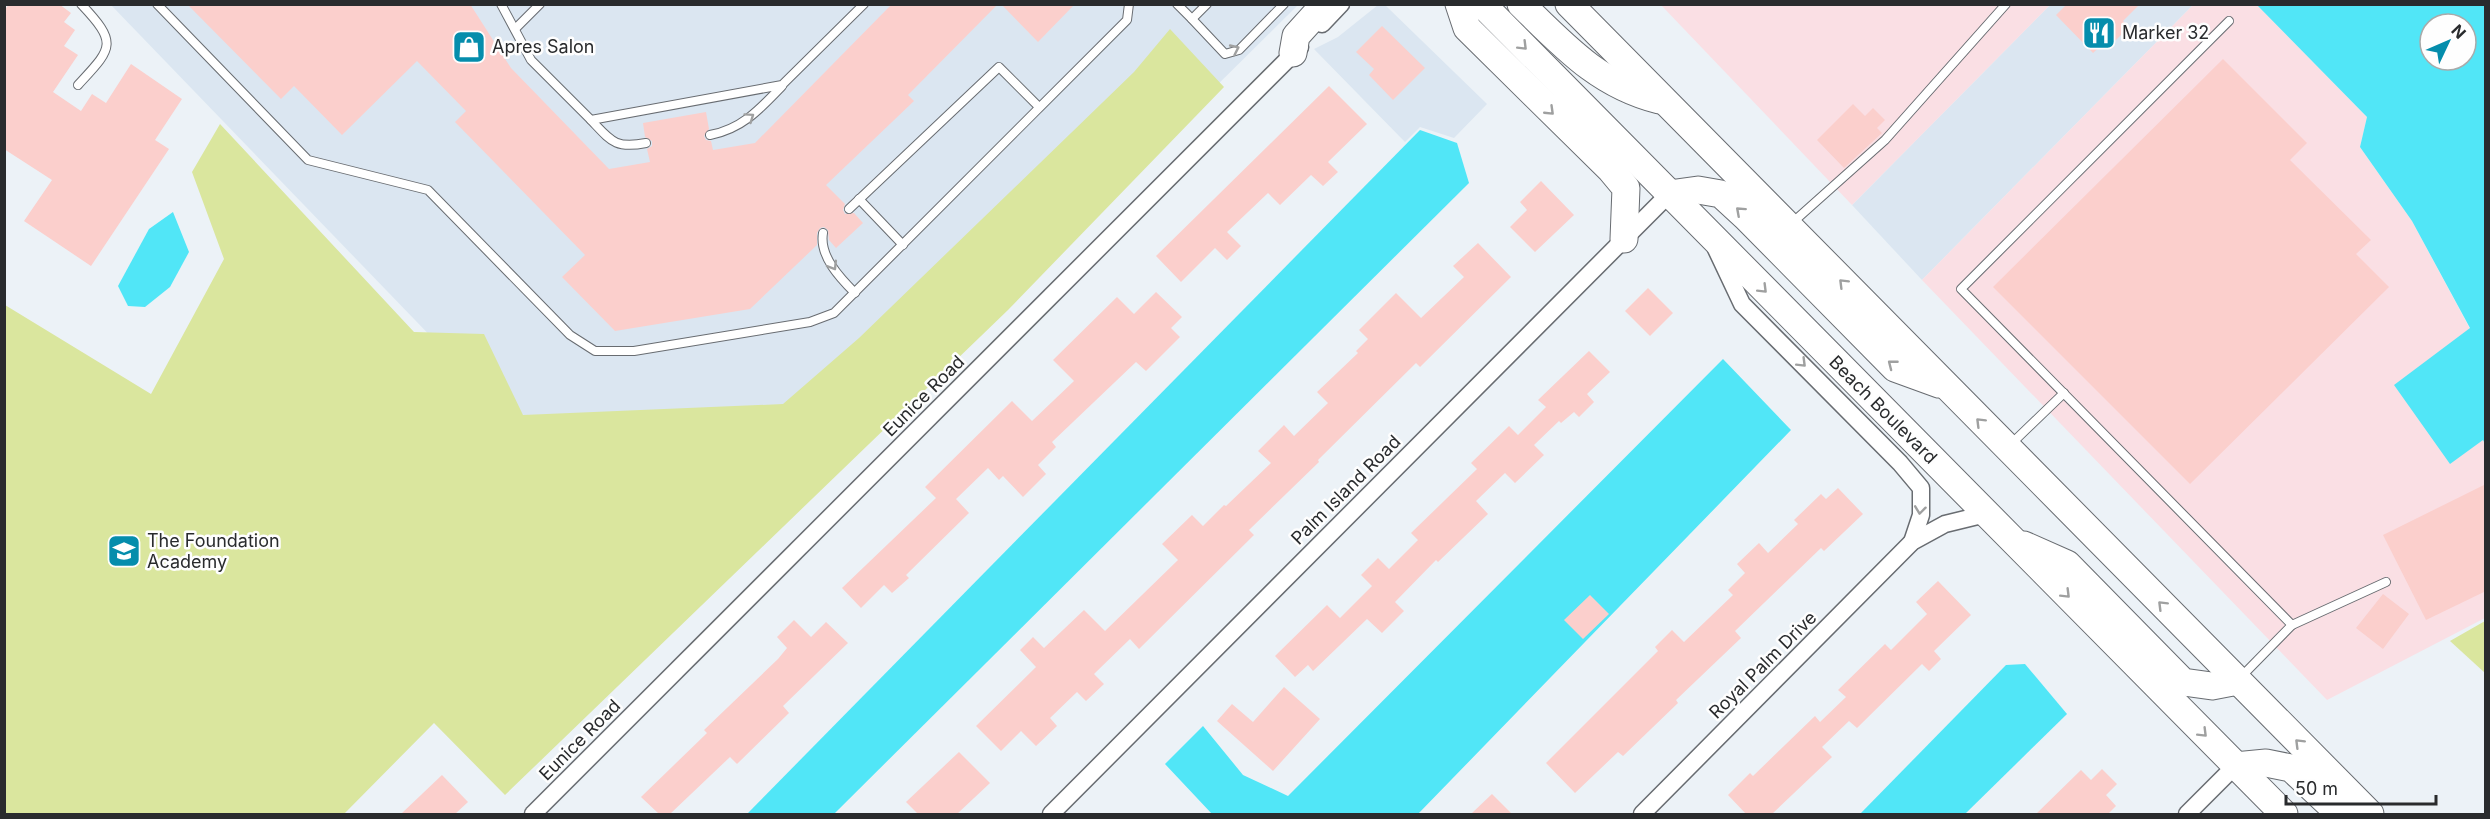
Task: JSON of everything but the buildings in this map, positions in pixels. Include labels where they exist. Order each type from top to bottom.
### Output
[{"type":"highway","points":[[1293,53],[1296,36],[1325,4]]},
{"type":"highway","points":[[1459,4],[1467,28],[1611,170],[1626,188],[1624,239]]},
{"type":"highway","name":"Beach Boulevard","points":[[1482,4],[2284,814]]},
{"type":"highway","points":[[1521,4],[1570,53],[1605,77],[1633,93],[1663,100]]},
{"type":"highway","points":[[1569,4],[2370,814]]},
{"type":"highway","points":[[1669,194],[1698,190],[1721,194],[1895,368],[1946,386]]},
{"type":"highway","points":[[2010,538],[2067,564],[2183,682],[2212,686],[2238,681]]},
{"type":"highway","points":[[2235,766],[2266,763],[2291,768],[2340,814]]},
{"type":"street","name":"Eunice Road","points":[[533,814],[1341,4]]},
{"type":"street","name":"Palm Island Road","points":[[1051,814],[1669,194]]},
{"type":"street","name":"Royal Palm Drive","points":[[1707,232],[1742,304],[1922,488],[1921,515],[1912,542]]},
{"type":"street","name":"Royal Palm Drive","points":[[1642,814],[1912,542],[1945,524],[1986,514]]},
{"type":"street","points":[[2187,814],[2235,766]]},
{"type":"street","points":[[2257,788],[2270,814]]},
{"type":"lane","points":[[78,85],[104,57],[108,45],[102,27],[81,4]]},
{"type":"lane","points":[[157,4],[308,160],[428,190],[570,335],[595,351],[634,351],[810,322],[834,314],[1126,20],[1129,4]]},
{"type":"lane","points":[[501,4],[531,60],[614,143],[629,146],[646,143]]},
{"type":"lane","points":[[515,29],[540,4]]},
{"type":"lane","points":[[710,135],[727,132],[755,115],[864,4]]},
{"type":"lane","points":[[1177,4],[1225,54],[1239,50],[1284,4]]},
{"type":"lane","points":[[1192,19],[1207,4]]},
{"type":"lane","points":[[1787,227],[1885,140],[2006,4]]},
{"type":"lane","points":[[2229,21],[1961,289],[2292,625]]},
{"type":"lane","points":[[849,209],[999,67],[1039,107]]},
{"type":"lane","points":[[591,120],[783,85]]},
{"type":"lane","points":[[860,199],[903,244]]},
{"type":"lane","points":[[823,233],[821,242],[830,262],[855,293]]},
{"type":"lane","points":[[2007,448],[2064,393]]},
{"type":"lane","points":[[2238,681],[2292,625],[2386,582]]},
{"type":"shaded area","points":[[111,5],[1298,5],[691,606]]},
{"type":"shaded area","points":[[1378,5],[1385,5],[1487,104],[1454,138],[1420,127],[1405,142],[1314,49],[1338,37]]},
{"type":"shaded area","points":[[1661,5],[2050,5],[1852,205]]},
{"type":"shaded area","points":[[2050,5],[2193,5],[1922,280],[1852,205]]},
{"type":"shaded area","points":[[2193,5],[2257,5],[2367,117],[2360,147],[2412,221],[2470,329],[2485,444],[2485,618],[2327,700],[1922,280]]},
{"type":"green space","points":[[1170,29],[1224,87],[1008,310],[505,795],[434,723],[344,814],[5,814],[5,305],[151,394],[224,259],[192,172],[220,124],[414,332],[484,334],[523,415],[783,404],[859,338],[1134,72]]},
{"type":"green space","points":[[2485,621],[2485,673],[2450,641]]},
{"type":"water","points":[[2257,5],[2485,5],[2485,444],[2483,440],[2450,464],[2394,385],[2470,328],[2412,221],[2360,147],[2367,117]]},
{"type":"water","points":[[1420,130],[1457,143],[1469,183],[834,814],[747,814]]},
{"type":"water","points":[[173,212],[189,252],[170,287],[145,307],[128,306],[118,286],[149,229]]},
{"type":"water","points":[[1723,359],[1791,430],[1418,814],[1212,814],[1165,764],[1203,726],[1243,775],[1288,796]]},
{"type":"water","points":[[2025,664],[2067,714],[1965,814],[1860,814],[2006,665]]},
{"type":"place","name":"Marker 32","points":[[2099,33]]},
{"type":"place","name":"Apres Salon","points":[[469,47]]},
{"type":"place","name":"The Foundation Academy","points":[[124,551]]}]
